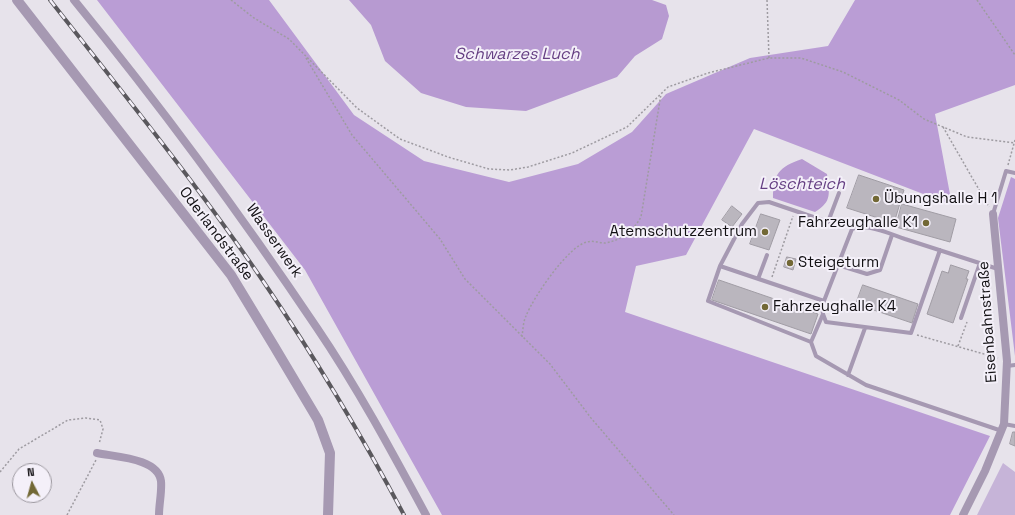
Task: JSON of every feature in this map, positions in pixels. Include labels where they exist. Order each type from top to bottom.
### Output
[{"type":"street","name":"Oderlandstraße","points":[[17,0],[231,276],[274,346],[318,420],[330,453],[328,515]]},
{"type":"street","name":"Wasserwerk","points":[[74,0],[137,77],[237,212],[318,329],[395,457],[426,515]]},
{"type":"street","name":"Eisenbahnstraße","points":[[963,515],[1003,427],[1010,364],[993,214]]},
{"type":"street","points":[[97,453],[148,463],[155,468],[160,480],[159,515]]},
{"type":"lane","points":[[993,214],[1006,171],[1015,173]]},
{"type":"lane","points":[[811,342],[708,301],[720,266],[742,224],[758,203],[768,202],[828,222],[839,193]]},
{"type":"lane","points":[[999,269],[872,228],[860,226],[852,228],[824,301],[823,314],[811,342],[816,356],[866,385],[1003,427],[1015,426]]},
{"type":"lane","points":[[838,265],[867,274],[880,270],[892,235]]},
{"type":"lane","points":[[823,314],[826,322],[832,324],[911,333],[940,250]]},
{"type":"lane","points":[[758,279],[766,255]]},
{"type":"lane","points":[[961,318],[980,263]]},
{"type":"lane","points":[[720,266],[824,301]]},
{"type":"lane","points":[[848,375],[865,328]]},
{"type":"path","points":[[232,0],[254,18],[289,39],[357,108],[400,139],[448,158],[488,169],[510,170],[528,167],[572,153],[627,127],[668,87],[708,73],[769,58],[801,58],[843,72],[899,100],[924,119],[967,137],[1015,143]]},
{"type":"path","points":[[767,0],[769,58]]},
{"type":"path","points":[[977,0],[1015,55]]},
{"type":"path","points":[[304,55],[352,135],[440,239],[465,279],[550,364],[591,418],[674,515]]},
{"type":"path","points":[[522,337],[525,317],[535,296],[556,269],[576,247],[587,242],[606,243],[622,236],[636,227],[641,217],[661,94]]},
{"type":"path","points":[[943,127],[993,214]]},
{"type":"path","points":[[1006,171],[1015,140]]},
{"type":"path","points":[[769,283],[794,211]]},
{"type":"path","points":[[958,346],[967,322],[961,318]]},
{"type":"path","points":[[911,333],[958,346],[1010,364]]},
{"type":"path","points":[[0,472],[20,449],[68,420],[86,418],[100,420],[103,429],[95,461],[67,515]]},
{"type":"shaded area","points":[[97,0],[269,0],[354,115],[424,161],[509,182],[578,164],[632,132],[666,94],[750,58],[828,46],[855,0],[1015,0],[1015,85],[935,114],[952,205],[754,129],[686,255],[636,266],[625,312],[990,436],[950,515],[442,515],[305,270]]},
{"type":"shaded area","points":[[1011,177],[1015,179],[1015,356],[998,218]]},
{"type":"shaded area","points":[[1003,463],[1015,472],[1015,515],[977,515]]},
{"type":"water","name":"Schwarzes Luch","points":[[349,0],[652,0],[666,5],[669,16],[662,39],[635,56],[617,77],[526,111],[466,107],[421,93],[385,61],[371,25]]},
{"type":"water","name":"Löschteich","points":[[802,159],[827,174],[829,191],[827,200],[821,208],[815,212],[773,198],[774,183],[779,172],[788,165]]},
{"type":"building","name":"Übungshalle H 1","points":[[859,175],[904,190],[894,223],[847,208]]},
{"type":"building","name":"Fahrzeughalle K1","points":[[902,204],[956,219],[950,242],[896,227]]},
{"type":"building","points":[[732,206],[742,214],[732,227],[722,220]]},
{"type":"building","name":"Atemschutzzentrum","points":[[761,214],[780,220],[769,250],[750,244]]},
{"type":"building","name":"Steigeturm","points":[[787,257],[796,259],[793,270],[784,267]]},
{"type":"building","points":[[951,265],[969,271],[966,279],[968,279],[953,323],[927,314],[942,271],[948,273]]},
{"type":"building","name":"Fahrzeughalle K4","points":[[719,280],[818,314],[811,334],[712,300]]},
{"type":"building","points":[[863,285],[918,304],[912,323],[856,304]]},
{"type":"building","points":[[1013,432],[1015,432],[1015,446],[1010,444]]},
{"type":"railway","points":[[50,0],[186,174],[263,281],[336,396],[404,515]]},
{"type":"place","name":"Übungshalle H 1","points":[[876,199]]},
{"type":"place","name":"Fahrzeughalle K1","points":[[926,223]]},
{"type":"place","name":"Atemschutzzentrum","points":[[765,232]]},
{"type":"place","name":"Steigeturm","points":[[790,263]]},
{"type":"place","name":"Fahrzeughalle K4","points":[[765,307]]}]
